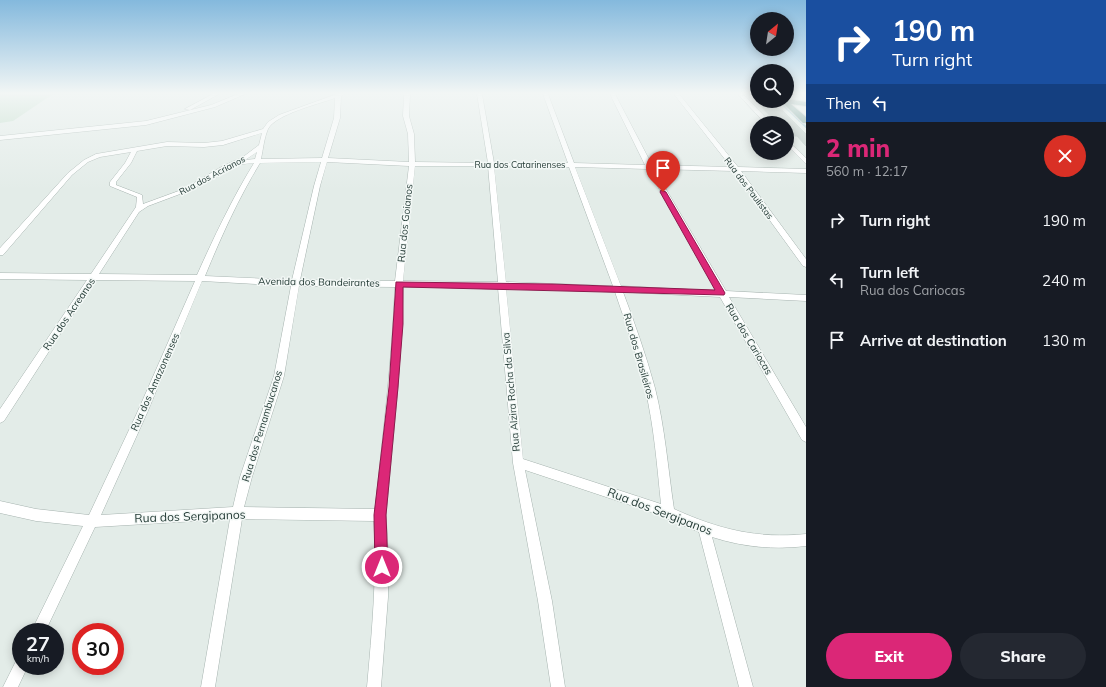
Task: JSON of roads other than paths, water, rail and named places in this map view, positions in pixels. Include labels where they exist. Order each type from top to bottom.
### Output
[{"type":"street","points":[[0,138],[116,126]]},
{"type":"street","points":[[0,253],[70,174],[86,161],[98,155],[113,151],[167,144],[214,145],[264,130],[267,126]]},
{"type":"street","name":"Rua dos Pernambucanos","points":[[208,687],[237,513],[246,477],[277,382],[287,325],[311,211],[335,126]]},
{"type":"street","name":"Rua dos Goianos","points":[[374,687],[381,598],[380,515],[395,363],[399,284],[412,164],[411,134],[409,126]]},
{"type":"street","name":"Rua Alzira Rocha da Silva","points":[[484,126],[491,164],[518,463],[545,601],[558,687]]},
{"type":"street","name":"Rua dos Brasileiros","points":[[557,126],[636,338],[650,389],[659,437],[668,511]]},
{"type":"street","name":"Rua dos Cariocas","points":[[628,126],[648,166],[806,437]]},
{"type":"street","name":"Rua dos Paulistas","points":[[701,126],[806,264]]},
{"type":"street","name":"Rua dos Amazonenses","points":[[42,623],[92,521],[154,385],[199,278],[237,199],[258,160],[264,130]]},
{"type":"street","name":"Rua dos Acrianos","points":[[138,210],[146,205],[186,190],[250,154],[262,145]]},
{"type":"street","points":[[135,149],[128,163],[113,182],[113,186],[140,196],[141,203],[138,210]]},
{"type":"street","points":[[794,149],[806,162]]},
{"type":"street","name":"Rua dos Catarinenses","points":[[234,163],[258,160],[325,160],[412,164],[648,166],[806,170]]},
{"type":"street","name":"Rua dos Acreanos","points":[[0,418],[138,210]]},
{"type":"street","name":"Avenida dos Bandeirantes","points":[[0,276],[199,278],[296,283],[502,285],[721,293],[806,298]]},
{"type":"street","name":"Rua dos Sergipanos","points":[[518,463],[595,486],[668,511],[704,528],[730,536],[759,541],[790,543],[806,540]]},
{"type":"street","name":"Rua dos Sergipanos","points":[[0,507],[36,515],[92,521],[237,513],[380,515]]},
{"type":"street","points":[[704,528],[746,687]]},
{"type":"street","points":[[10,687],[16,675]]}]
